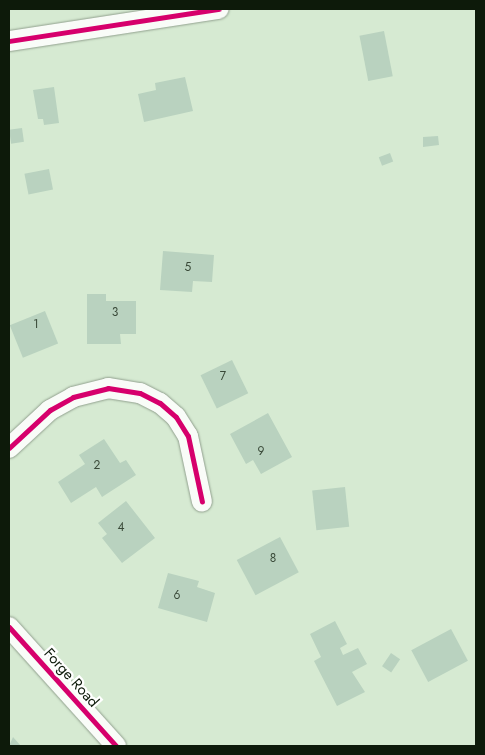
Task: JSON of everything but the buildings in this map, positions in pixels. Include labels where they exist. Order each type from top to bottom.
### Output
[{"type":"street","points":[[9,41],[219,9]]},
{"type":"street","points":[[9,448],[50,410],[73,397],[108,388],[140,393],[160,403],[176,417],[188,436],[202,502]]},
{"type":"street","name":"Forge Road","points":[[9,627],[116,746]]},
{"type":"cycle path","points":[[9,41],[219,9]]},
{"type":"cycle path","points":[[9,448],[50,410],[73,397],[108,388],[140,393],[160,403],[176,417],[188,436],[202,502]]},
{"type":"cycle path","points":[[9,627],[116,746]]}]
